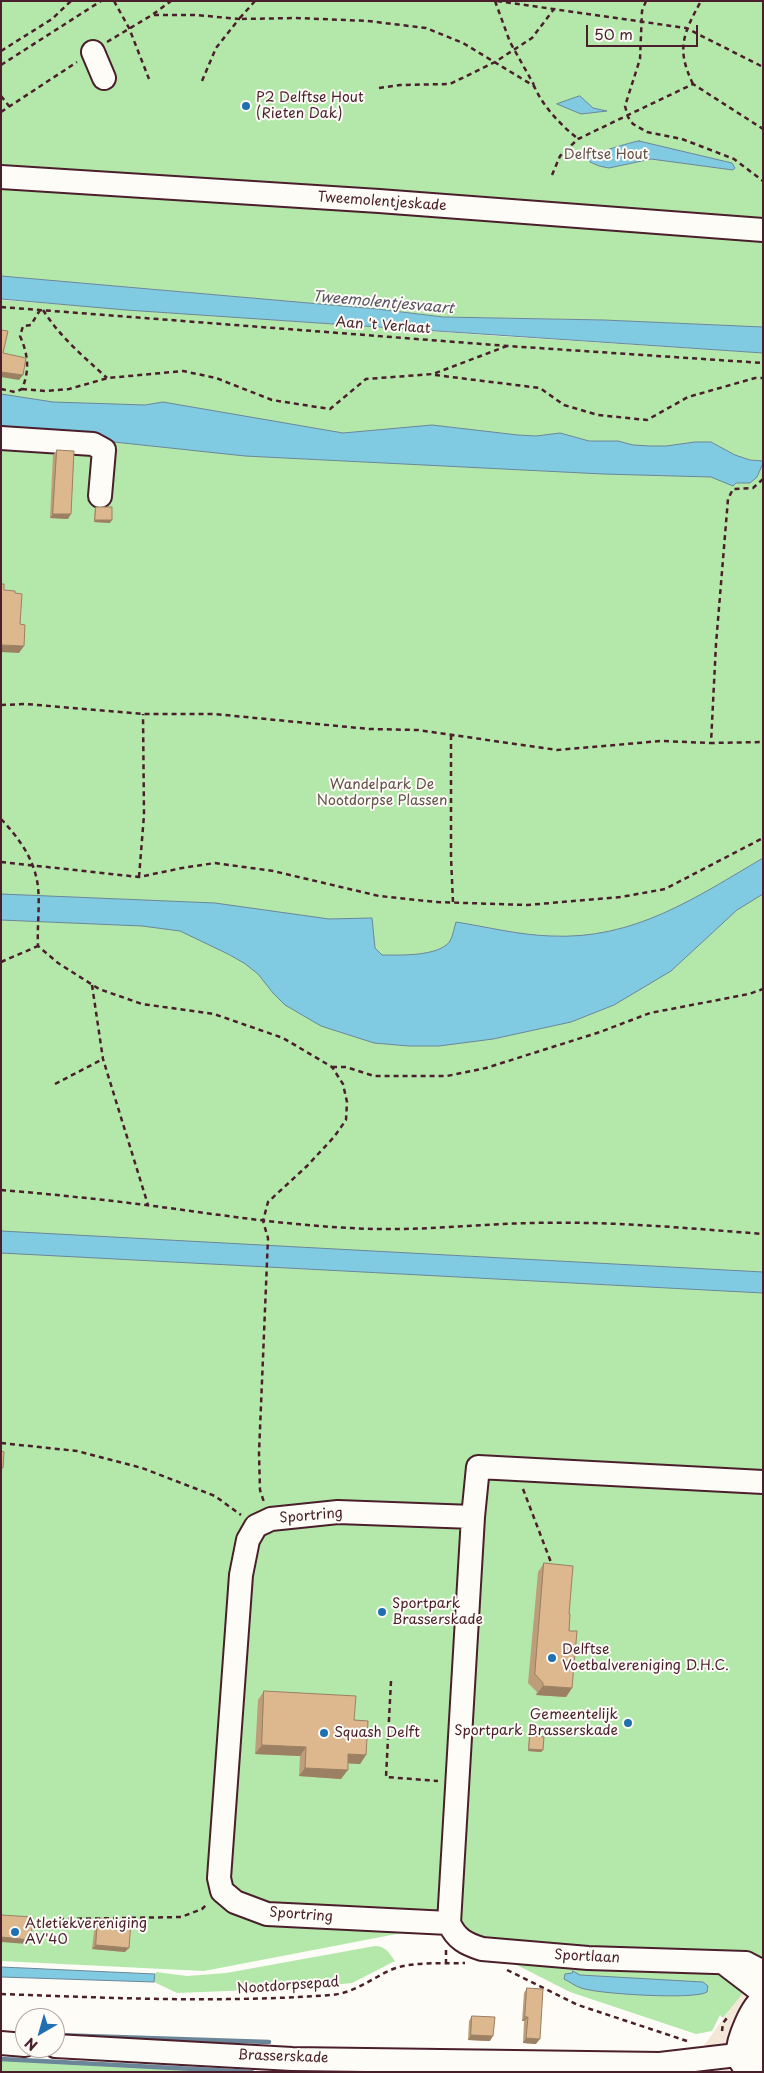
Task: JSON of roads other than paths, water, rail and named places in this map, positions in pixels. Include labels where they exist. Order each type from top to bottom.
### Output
[{"type":"street","points":[[93,52],[104,78]]},
{"type":"street","name":"Tweemolentjeskade","points":[[1,177],[359,200],[763,230]]},
{"type":"street","points":[[1,438],[93,444],[104,450],[100,496]]},
{"type":"street","points":[[451,1928],[457,1782],[473,1517],[478,1466],[763,1482]]},
{"type":"street","name":"Sportring","points":[[451,1928],[267,1914],[235,1902],[222,1890],[219,1878],[242,1575],[248,1540],[264,1523],[338,1512],[473,1517]]},
{"type":"street","name":"Sportlaan","points":[[451,1928],[462,1941],[482,1949],[588,1958],[725,1964],[746,1963],[763,1972]]},
{"type":"street","points":[[725,1964],[763,1993]]},
{"type":"street","points":[[752,2062],[760,2030],[742,2028],[757,2003],[763,1999]]},
{"type":"street","points":[[1,2043],[15,2044]]},
{"type":"street","name":"Brasserskade","points":[[65,2047],[292,2059],[660,2064],[752,2062]]},
{"type":"street","name":"Brasserskade","points":[[660,2064],[697,2072]]},
{"type":"water","points":[[580,96],[593,108],[607,111],[581,114],[557,104]]},
{"type":"water","points":[[639,141],[732,163],[735,168],[733,170],[651,159],[609,168],[590,162],[589,157],[592,155]]},
{"type":"water","points":[[1,276],[377,309],[443,317],[604,320],[763,327],[763,353],[126,310],[1,299]]},
{"type":"water","points":[[1,394],[53,402],[145,405],[163,402],[343,433],[432,425],[518,435],[536,436],[560,433],[589,441],[618,441],[633,445],[666,446],[711,442],[735,455],[750,460],[763,461],[763,463],[757,477],[750,483],[736,483],[733,486],[711,477],[603,474],[245,456],[114,442],[1,433]]},
{"type":"water","points":[[763,858],[763,894],[737,910],[671,971],[614,1005],[571,1022],[493,1039],[439,1046],[374,1043],[321,1026],[285,1005],[258,974],[244,963],[180,931],[142,926],[1,920],[1,894],[215,903],[329,919],[372,918],[375,948],[382,955],[418,954],[437,950],[445,946],[451,939],[456,922],[551,936],[581,935],[610,931],[637,924],[663,914],[713,888]]},
{"type":"water","points":[[1,1231],[763,1272],[763,1293],[1,1253]]},
{"type":"water","points":[[1,1967],[155,1974],[154,1982],[1,1977]]},
{"type":"water","points":[[573,1971],[580,1975],[703,1982],[708,1986],[707,1992],[685,1996],[606,1992],[581,1988],[564,1979],[565,1974],[572,1973]]},
{"type":"waterway","points":[[65,2035],[269,2042]]},
{"type":"waterway","points":[[1,2059],[252,2072]]},
{"type":"place","name":"P2 Delftse Hout (Rieten Dak)","points":[[246,106]]},
{"type":"place","name":"Sportpark Brasserskade","points":[[382,1612]]},
{"type":"place","name":"Delftse Voetbalvereniging D.H.C.","points":[[552,1658]]},
{"type":"place","name":"Gemeentelijk Sportpark Brasserskade","points":[[628,1723]]},
{"type":"place","name":"Squash Delft","points":[[324,1733]]},
{"type":"place","name":"Atletiekvereniging AV'40","points":[[15,1932]]},
{"type":"park label","name":"Delftse Hout","points":[[606,155]]},
{"type":"park label","name":"Wandelpark De Nootdorpse Plassen","points":[[382,794]]},
{"type":"water label","name":"Tweemolentjesvaart","points":[[383,303]]}]
